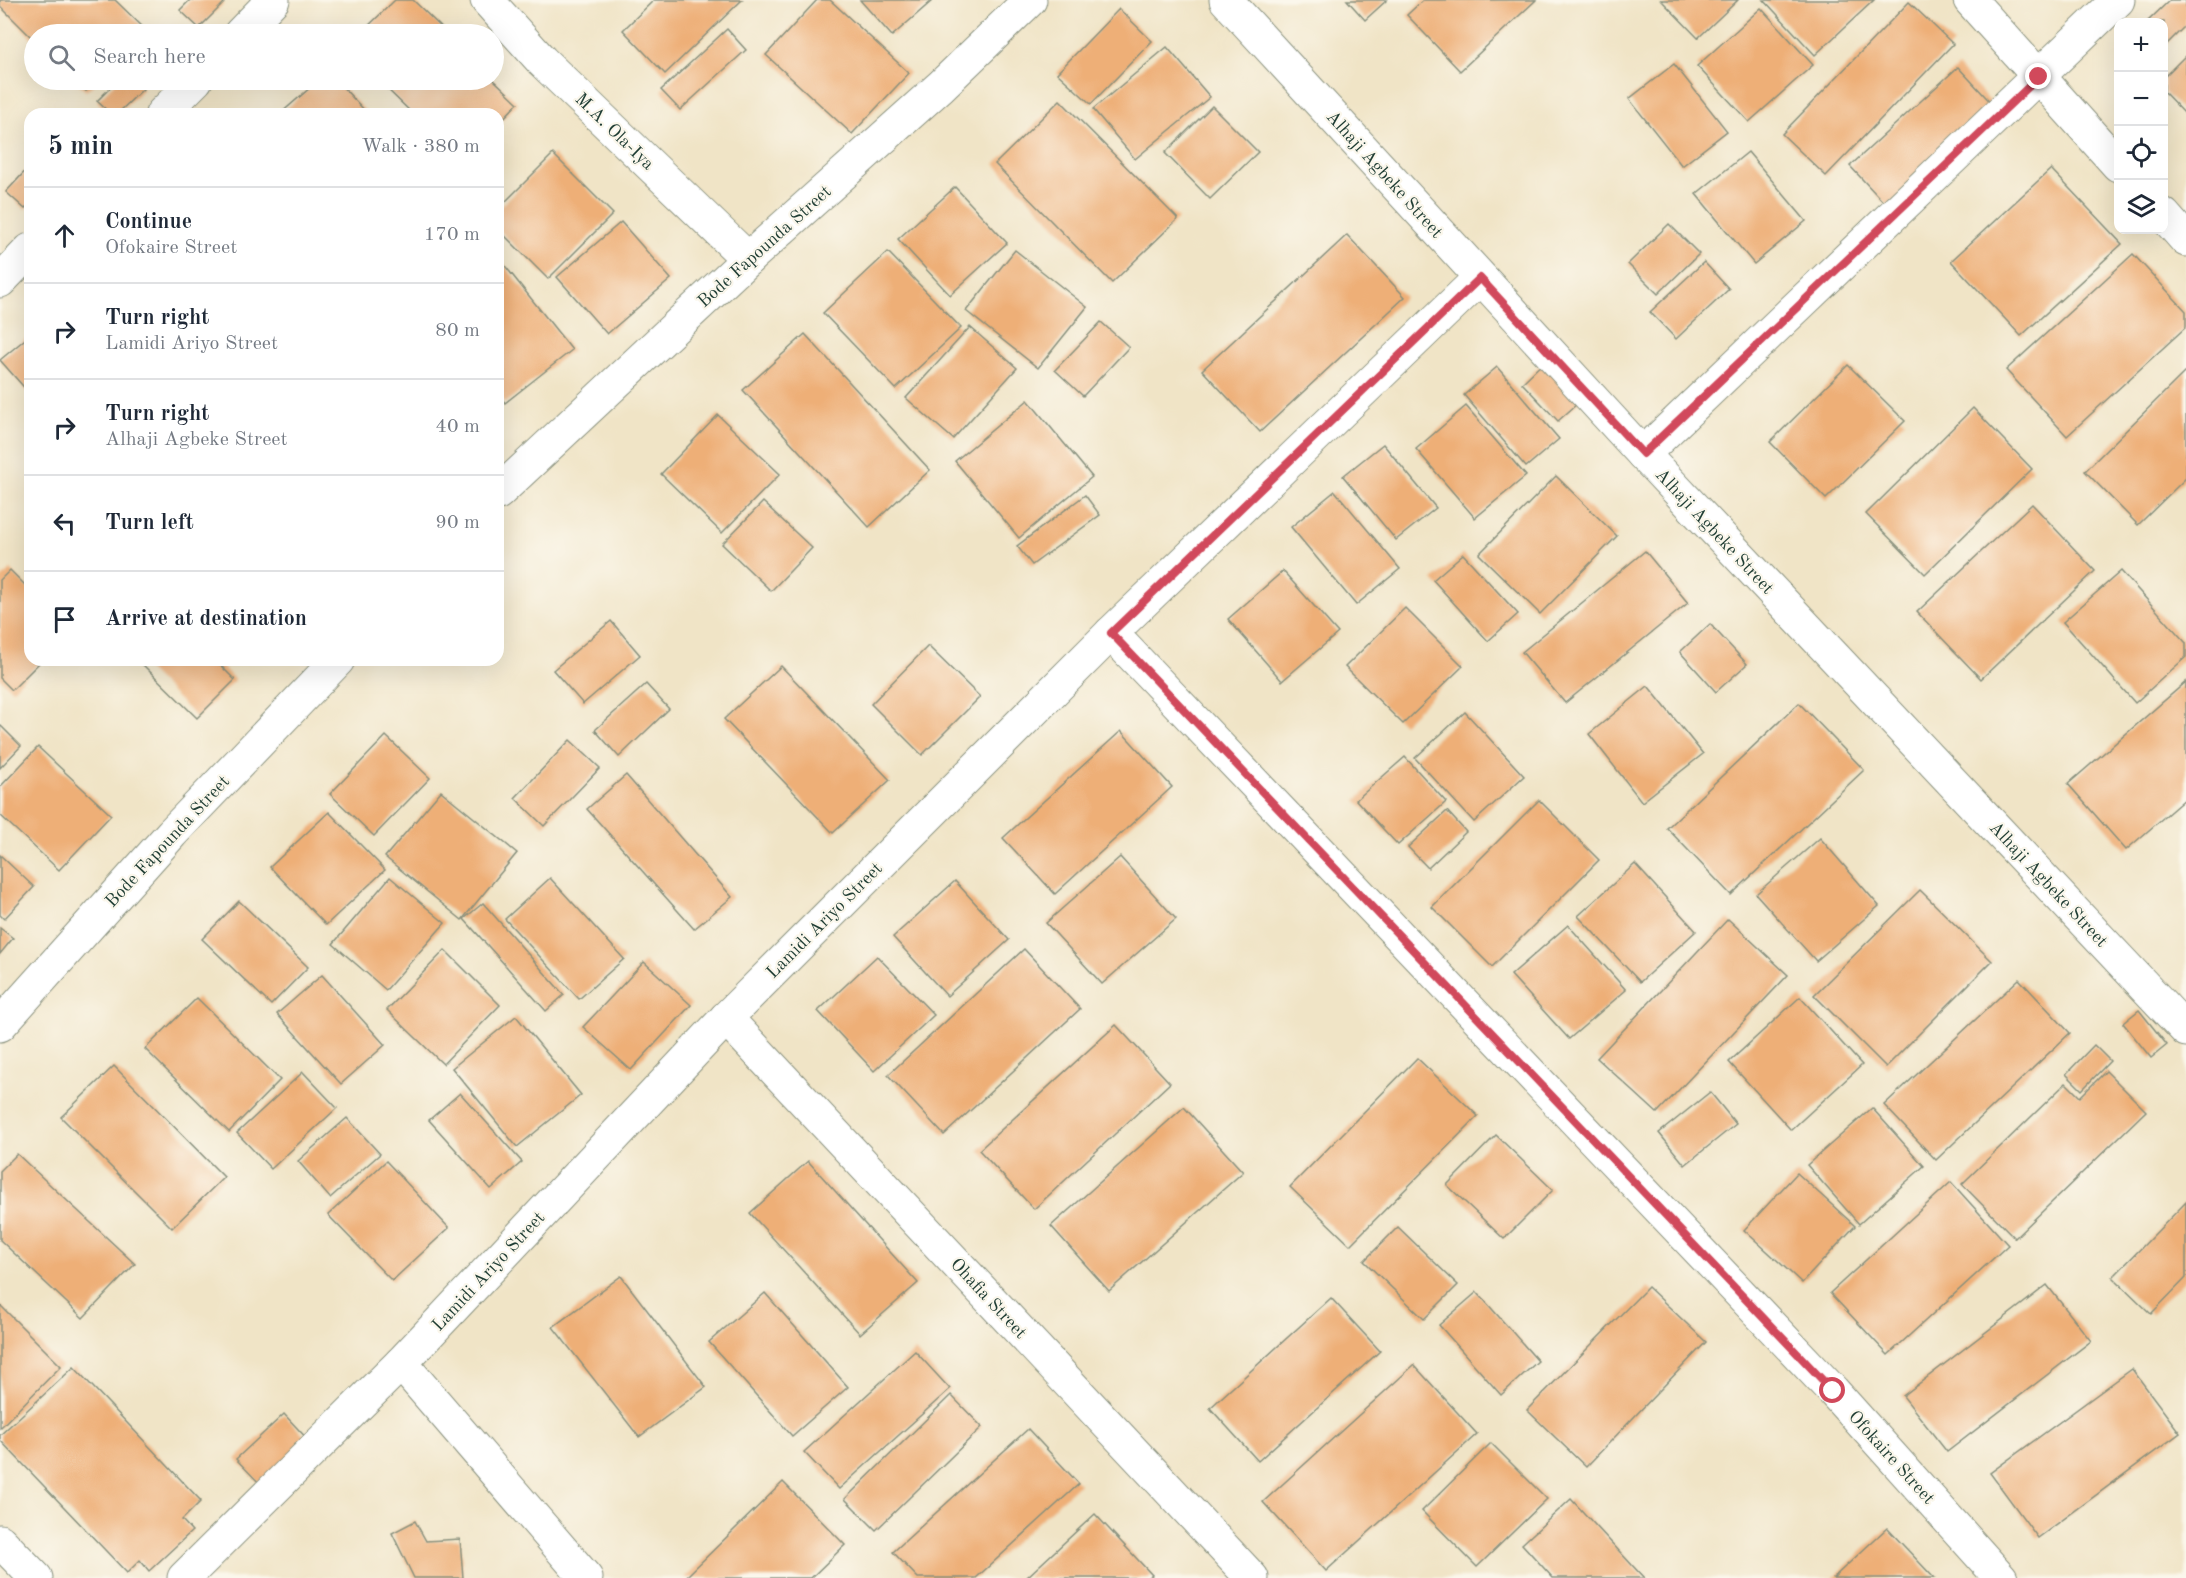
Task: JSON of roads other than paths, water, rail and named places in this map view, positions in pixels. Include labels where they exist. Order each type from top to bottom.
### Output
[{"type":"street","points":[[250,24],[273,0]]},
{"type":"street","name":"M.A. Ola-Iya","points":[[487,0],[542,61],[748,259]]},
{"type":"street","name":"Bode Fapounda Street","points":[[504,487],[748,259],[940,87],[1030,0]]},
{"type":"street","name":"Alhaji Agbeke Street","points":[[1226,0],[1643,454],[2186,1030]]},
{"type":"street","points":[[1970,0],[2114,161]]},
{"type":"street","points":[[1643,454],[2118,0]]},
{"type":"street","points":[[168,108],[186,90]]},
{"type":"street","points":[[2168,220],[2186,240]]},
{"type":"street","points":[[0,280],[24,256]]},
{"type":"street","name":"Lamidi Ariyo Street","points":[[184,1578],[401,1363],[726,1018],[1111,633],[1480,278]]},
{"type":"street","name":"Ofokaire Street","points":[[1111,633],[1833,1391],[2001,1578]]},
{"type":"street","name":"Bode Fapounda Street","points":[[0,1025],[172,833],[332,666]]},
{"type":"street","name":"Ohafia Street","points":[[726,1018],[1252,1578]]},
{"type":"street","points":[[401,1363],[586,1578]]},
{"type":"street","points":[[0,1541],[36,1578]]}]
